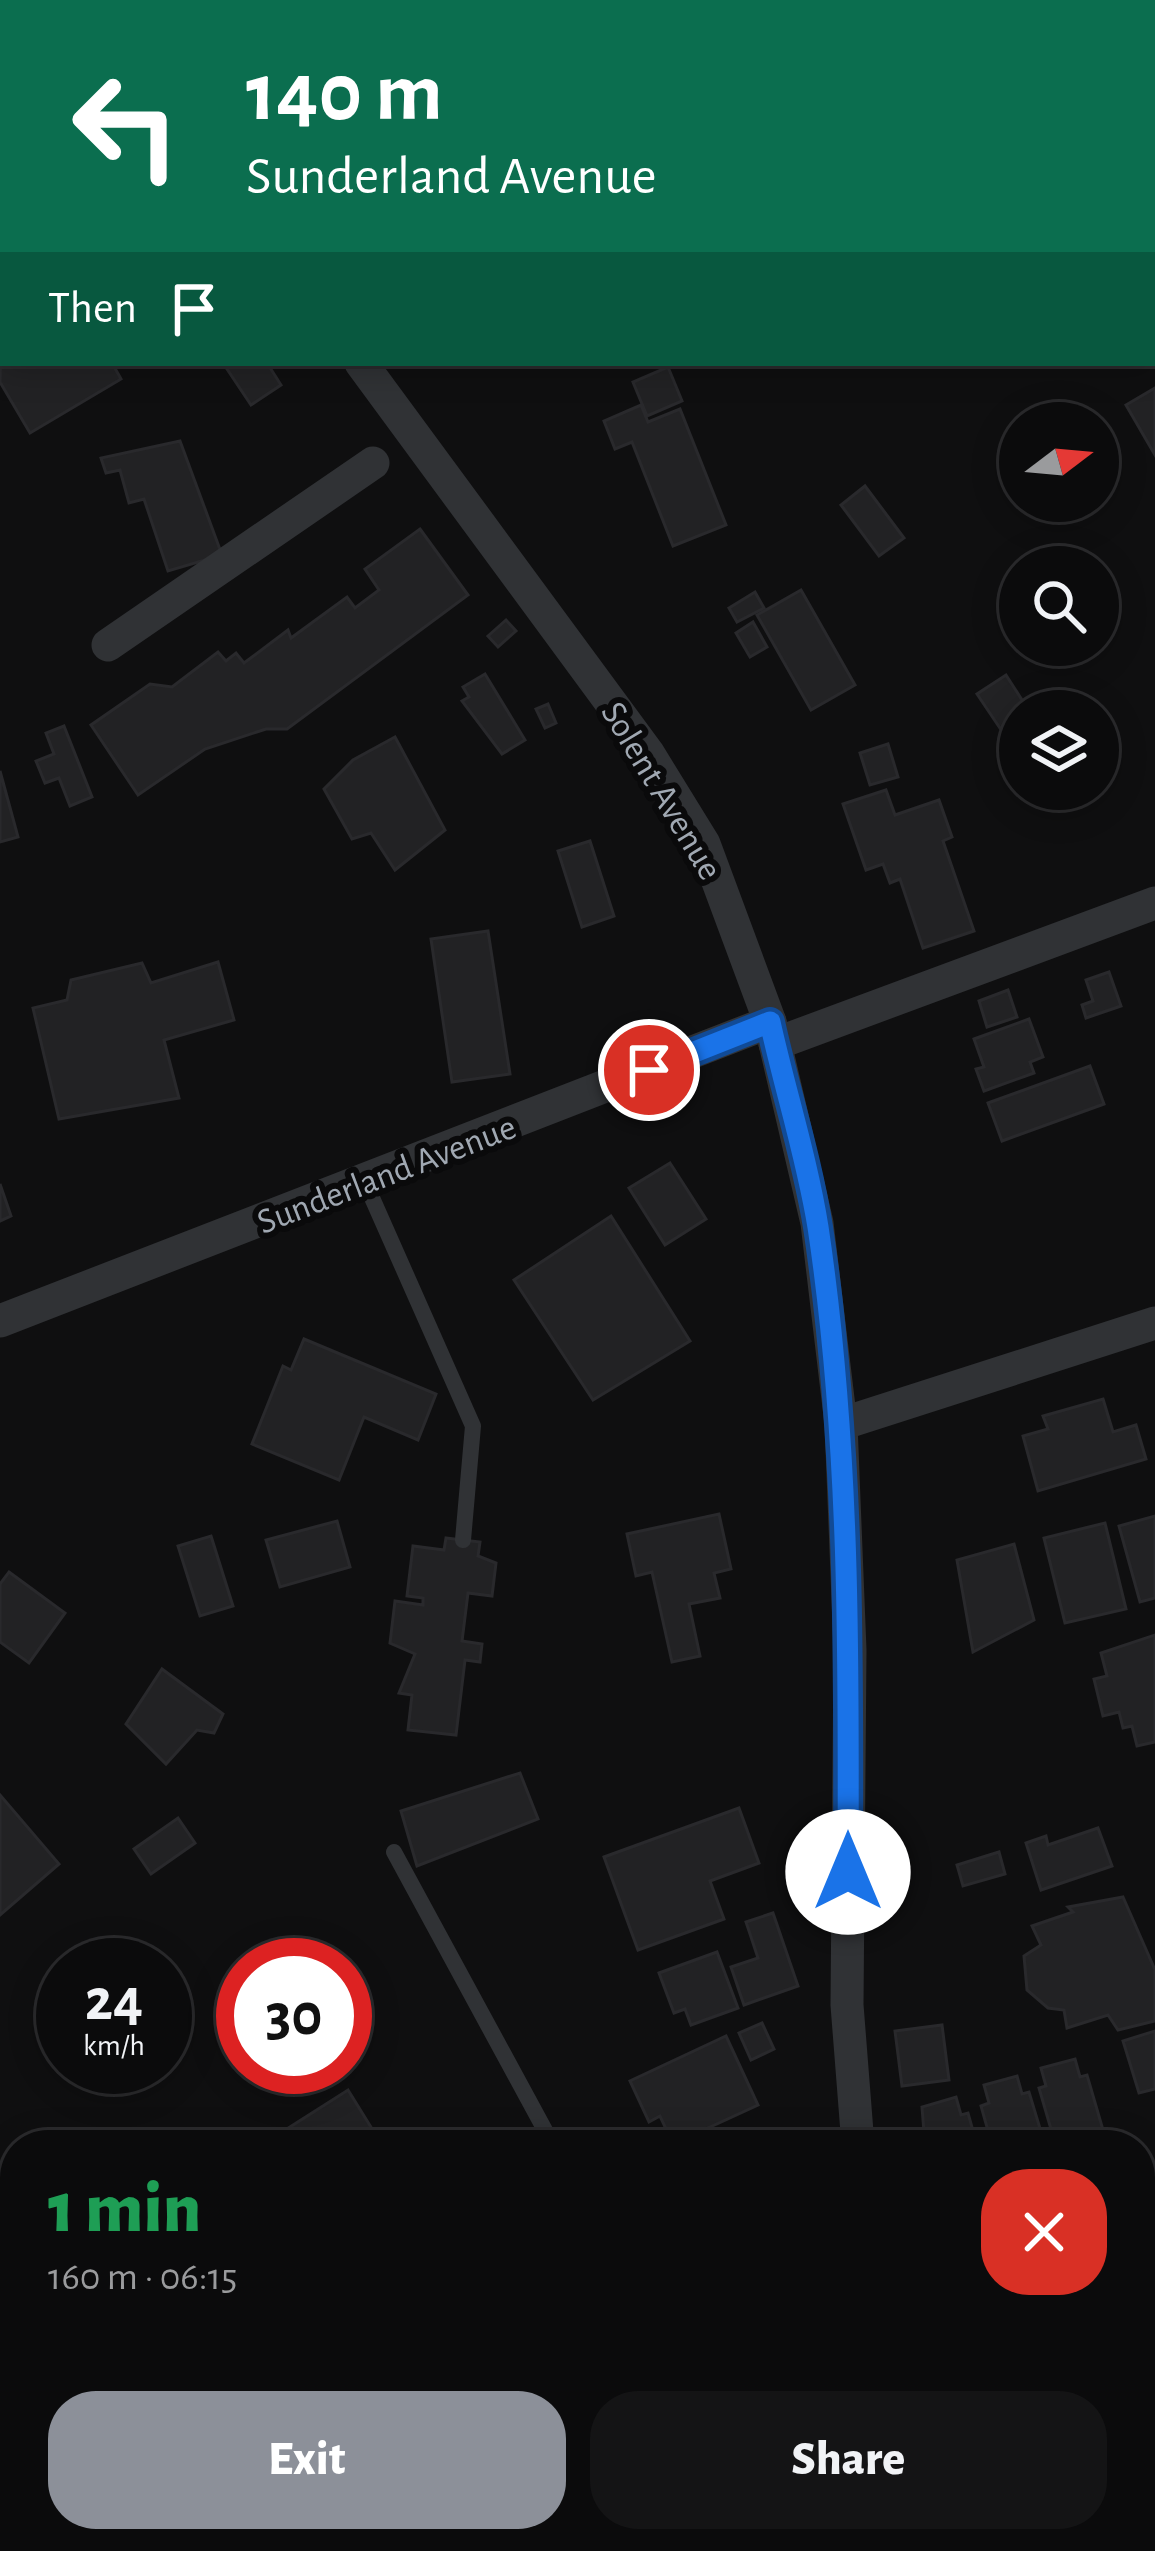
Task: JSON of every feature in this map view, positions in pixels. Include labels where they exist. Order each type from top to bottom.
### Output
[{"type":"street","name":"Solent Avenue","points":[[363,366],[532,588],[704,844],[773,1033],[817,1222],[842,1424],[850,1649],[847,2006],[857,2130]]},
{"type":"street","points":[[108,646],[413,432]]},
{"type":"street","name":"Sunderland Avenue","points":[[0,1321],[773,1033],[1155,902]]},
{"type":"street","points":[[842,1424],[1155,1323]]},
{"type":"lane","points":[[365,1182],[473,1426],[464,1540]]},
{"type":"lane","points":[[394,1852],[545,2130]]},
{"type":"building","points":[[0,366],[114,366],[121,379],[30,433],[0,382]]},
{"type":"building","points":[[225,366],[269,366],[281,385],[251,405]]},
{"type":"building","points":[[668,367],[682,401],[647,416],[633,382]]},
{"type":"building","points":[[1155,388],[1155,455],[1126,405]]},
{"type":"building","points":[[641,405],[648,422],[680,409],[726,525],[673,546],[632,442],[615,449],[604,421]]},
{"type":"building","points":[[180,441],[222,555],[168,571],[144,499],[129,503],[120,470],[106,473],[101,458]]},
{"type":"building","points":[[865,486],[904,538],[879,556],[841,505]]},
{"type":"building","points":[[420,529],[468,595],[287,729],[266,729],[205,749],[138,795],[91,725],[150,684],[172,687],[218,652],[226,661],[236,653],[244,663],[288,630],[291,638],[347,597],[355,608],[379,590],[365,569]]},
{"type":"building","points":[[801,590],[855,685],[811,710],[757,615]]},
{"type":"building","points":[[755,592],[764,608],[737,622],[729,608]]},
{"type":"building","points":[[506,620],[516,631],[498,647],[488,636]]},
{"type":"building","points":[[753,622],[767,647],[750,657],[736,633]]},
{"type":"building","points":[[485,674],[525,740],[502,754],[462,701],[469,697],[463,687]]},
{"type":"building","points":[[1006,675],[1016,690],[999,690],[999,727],[977,694]]},
{"type":"building","points":[[548,704],[556,723],[545,728],[536,709]]},
{"type":"building","points":[[64,726],[92,797],[70,806],[59,778],[45,783],[36,761],[54,754],[46,733]]},
{"type":"building","points":[[395,737],[445,830],[395,870],[371,833],[352,839],[324,789],[353,760]]},
{"type":"building","points":[[888,744],[898,777],[870,785],[860,753]]},
{"type":"building","points":[[0,771],[18,837],[0,842]]},
{"type":"building","points":[[886,790],[895,815],[939,800],[952,837],[943,841],[974,931],[923,948],[900,879],[890,883],[883,864],[866,870],[843,804]]},
{"type":"building","points":[[590,841],[614,916],[582,927],[558,851]]},
{"type":"building","points":[[488,931],[510,1074],[452,1082],[431,939]]},
{"type":"building","points":[[218,962],[234,1020],[164,1040],[179,1098],[59,1119],[33,1008],[67,1000],[71,980],[142,963],[151,983]]},
{"type":"building","points":[[1109,972],[1121,1006],[1086,1018],[1082,1005],[1093,1001],[1086,980]]},
{"type":"building","points":[[1008,990],[1017,1017],[987,1027],[979,1001]]},
{"type":"building","points":[[1029,1019],[1043,1057],[1030,1062],[1034,1073],[984,1091],[976,1069],[984,1067],[974,1039]]},
{"type":"building","points":[[1090,1066],[1104,1104],[1002,1141],[988,1103]]},
{"type":"building","points":[[670,1163],[706,1219],[665,1245],[629,1188]]},
{"type":"building","points":[[0,1184],[11,1216],[0,1221]]},
{"type":"building","points":[[611,1216],[690,1341],[593,1400],[514,1280]]},
{"type":"building","points":[[304,1339],[436,1394],[418,1440],[364,1417],[339,1480],[252,1444],[283,1366],[291,1370]]},
{"type":"building","points":[[1103,1399],[1113,1432],[1136,1425],[1146,1459],[1038,1491],[1023,1436],[1048,1429],[1043,1416]]},
{"type":"building","points":[[719,1514],[731,1569],[714,1573],[720,1598],[689,1604],[700,1656],[672,1662],[652,1572],[636,1576],[627,1534]]},
{"type":"building","points":[[1155,1516],[1155,1598],[1140,1602],[1119,1526]]},
{"type":"building","points":[[337,1521],[350,1567],[280,1587],[266,1540]]},
{"type":"building","points":[[1105,1523],[1126,1609],[1065,1623],[1044,1538]]},
{"type":"building","points":[[211,1536],[233,1606],[200,1616],[178,1546]]},
{"type":"building","points":[[446,1538],[480,1542],[478,1556],[496,1563],[492,1596],[468,1593],[462,1641],[482,1644],[480,1662],[465,1660],[456,1735],[408,1730],[412,1695],[399,1693],[415,1654],[390,1643],[395,1601],[423,1605],[423,1598],[407,1596],[413,1546],[444,1550]]},
{"type":"building","points":[[1014,1544],[1034,1620],[973,1652],[957,1560]]},
{"type":"building","points":[[9,1572],[65,1613],[29,1663],[0,1642],[0,1584]]},
{"type":"building","points":[[1155,1635],[1155,1742],[1137,1746],[1132,1726],[1123,1728],[1119,1712],[1103,1716],[1094,1679],[1107,1676],[1101,1653]]},
{"type":"building","points":[[162,1669],[223,1714],[214,1733],[197,1730],[166,1764],[126,1724]]},
{"type":"building","points":[[520,1773],[538,1819],[417,1866],[401,1811]]},
{"type":"building","points":[[0,1795],[59,1864],[0,1915]]},
{"type":"building","points":[[739,1808],[759,1863],[710,1881],[724,1919],[638,1950],[604,1857]]},
{"type":"building","points":[[178,1818],[195,1843],[151,1874],[134,1849]]},
{"type":"building","points":[[1098,1828],[1112,1866],[1041,1890],[1026,1843],[1046,1836],[1048,1845]]},
{"type":"building","points":[[999,1852],[1005,1874],[963,1886],[957,1865]]},
{"type":"building","points":[[1123,1897],[1155,1970],[1155,2021],[1118,2030],[1108,2015],[1067,2028],[1064,2010],[1048,2008],[1027,1990],[1024,1956],[1041,1945],[1032,1926],[1073,1912],[1068,1907]]},
{"type":"building","points":[[773,1913],[798,1986],[744,2005],[731,1967],[758,1958],[746,1922]]},
{"type":"building","points":[[717,1952],[738,2008],[691,2025],[685,2009],[674,2013],[659,1973]]},
{"type":"building","points":[[762,2023],[774,2049],[751,2060],[739,2033]]},
{"type":"building","points":[[942,2025],[949,2080],[902,2086],[895,2031]]},
{"type":"building","points":[[1155,2031],[1155,2089],[1139,2093],[1123,2041]]},
{"type":"building","points":[[726,2036],[758,2105],[704,2130],[666,2130],[660,2116],[649,2122],[630,2081]]},
{"type":"building","points":[[1075,2059],[1080,2077],[1087,2075],[1103,2130],[1051,2130],[1039,2088],[1046,2086],[1041,2068]]},
{"type":"building","points":[[1017,2076],[1022,2094],[1029,2092],[1040,2130],[988,2130],[981,2106],[989,2103],[984,2085]]},
{"type":"building","points":[[342,2094],[350,2094],[373,2130],[285,2130]]},
{"type":"building","points":[[956,2097],[961,2115],[968,2113],[973,2130],[924,2130],[922,2107]]},
{"type":"route","points":[[649,1070],[770,1022],[817,1222],[842,1424],[850,1649],[848,1872]]}]
